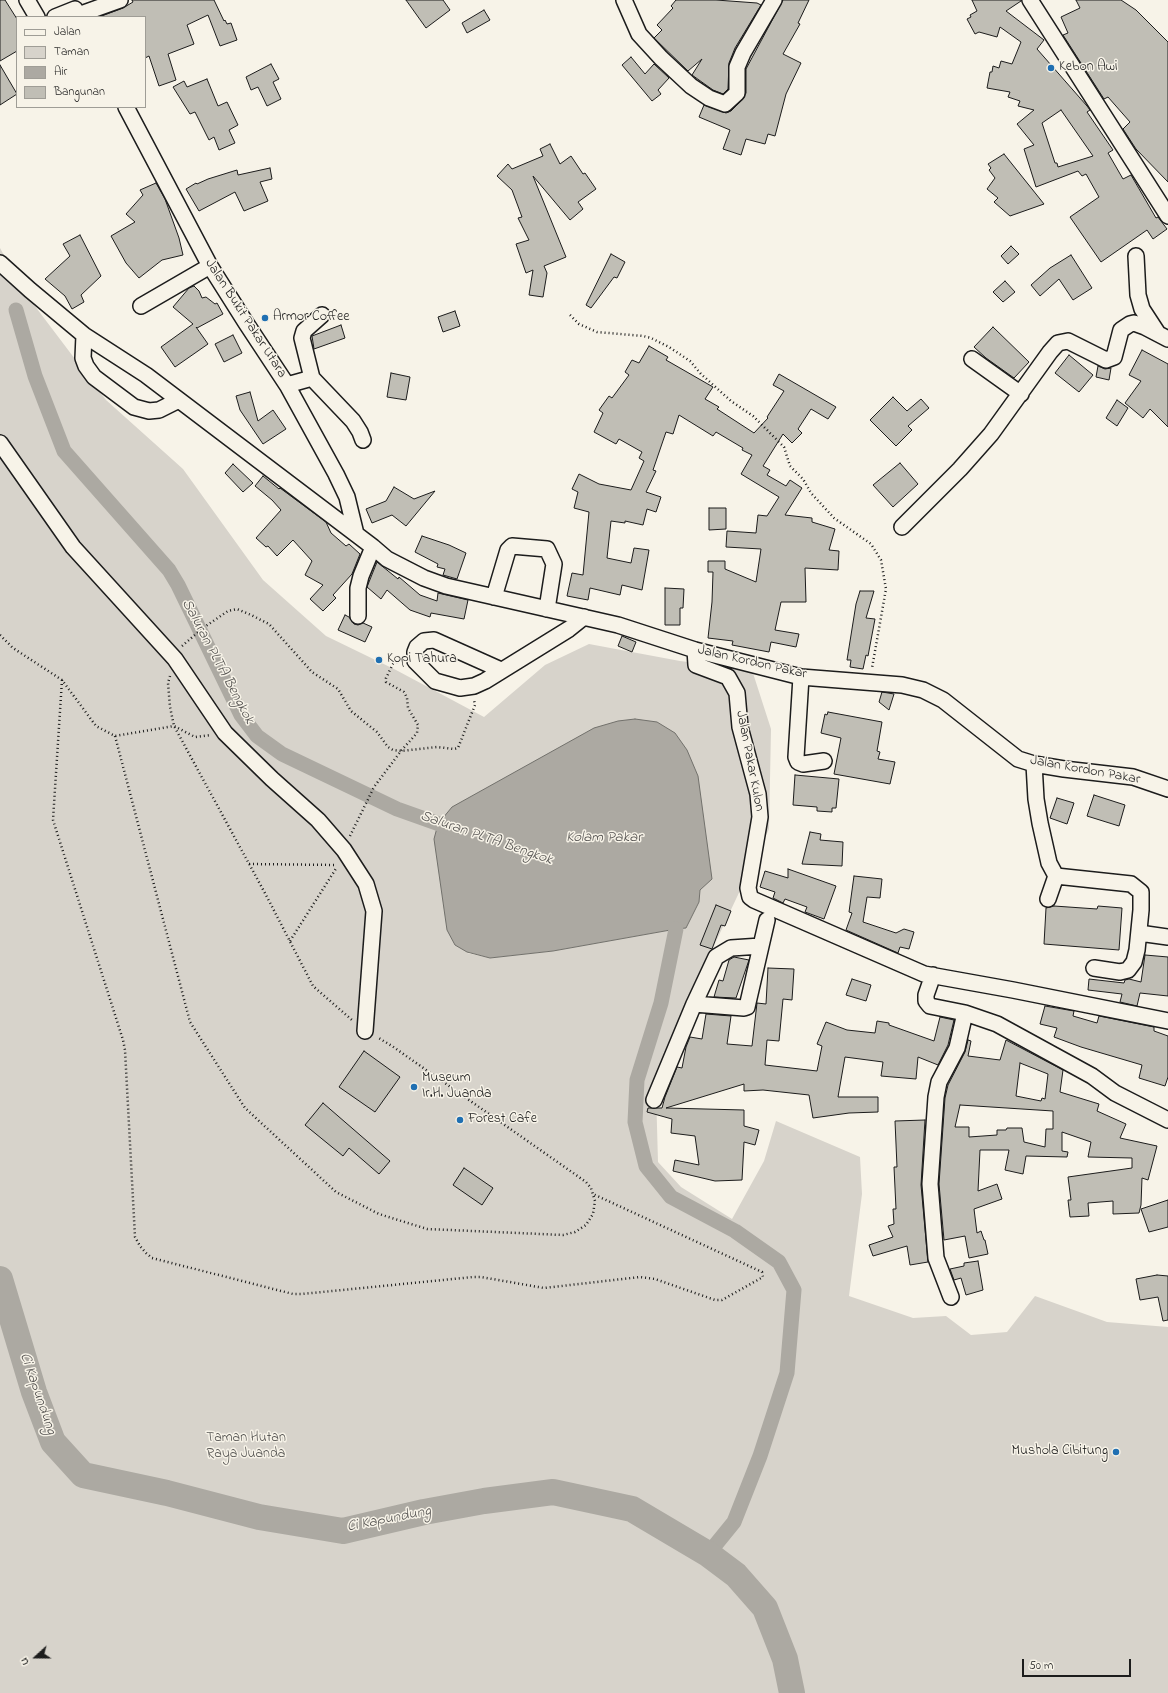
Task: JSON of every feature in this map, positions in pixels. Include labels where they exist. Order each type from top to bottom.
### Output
[{"type":"street","points":[[27,0],[36,16]]},
{"type":"street","points":[[58,16],[76,10],[120,0]]},
{"type":"street","points":[[624,0],[638,34],[661,58],[691,86],[708,98],[725,104],[737,92],[737,67],[743,53],[774,0]]},
{"type":"street","points":[[1030,0],[1168,216]]},
{"type":"street","name":"Jalan Bukit Pakar Utara","points":[[127,108],[210,266],[287,385],[336,474],[347,497],[356,534]]},
{"type":"street","points":[[1136,256],[1138,295],[1142,309],[1164,337]]},
{"type":"street","name":"Jalan Kordon Pakar","points":[[0,263],[84,335],[146,375],[387,559],[424,578],[446,586],[626,627],[694,650],[801,677],[902,685],[923,690],[943,700],[1018,759],[1034,764],[1134,777],[1168,788]]},
{"type":"street","points":[[141,306],[210,266]]},
{"type":"street","points":[[322,315],[304,331],[302,338],[312,378],[353,421],[363,440]]},
{"type":"street","points":[[902,527],[960,469],[990,434],[1058,343],[1068,341],[1106,360],[1114,356],[1121,330],[1130,324],[1145,327],[1164,337]]},
{"type":"street","points":[[84,335],[83,358],[86,366],[94,377],[134,407],[149,411],[158,410],[179,400]]},
{"type":"street","points":[[972,359],[1021,394]]},
{"type":"street","points":[[287,385],[312,378]]},
{"type":"street","points":[[0,443],[73,547],[175,659],[225,733],[272,779],[318,820],[344,850],[366,884],[374,911],[365,1031]]},
{"type":"street","points":[[494,597],[508,550],[512,546],[547,549],[554,564],[547,609]]},
{"type":"street","points":[[358,616],[358,588],[360,576],[373,547]]},
{"type":"street","points":[[501,670],[434,640],[424,641],[417,646],[415,661],[435,681],[460,688],[474,686],[501,670],[569,629],[584,618]]},
{"type":"street","name":"Jalan Pakar Kulon","points":[[694,650],[696,665],[728,677],[737,693],[740,727],[758,794],[760,817],[748,888],[750,897],[806,924],[929,974]]},
{"type":"street","points":[[801,677],[796,757],[798,762],[803,764],[824,761]]},
{"type":"street","points":[[1034,764],[1036,799],[1040,823],[1049,863],[1056,876],[1048,899]]},
{"type":"street","points":[[1056,876],[1131,884],[1141,892],[1142,910],[1134,962],[1128,970],[1120,972],[1094,968]]},
{"type":"street","points":[[694,1004],[747,1007],[767,920]]},
{"type":"street","points":[[1139,934],[1168,937]]},
{"type":"street","points":[[654,1100],[694,1004],[716,957],[731,948],[761,946]]},
{"type":"street","points":[[1168,1021],[929,974],[926,1001],[930,1006],[965,1013],[997,1024],[1092,1076],[1115,1092],[1168,1120]]},
{"type":"street","points":[[951,1297],[936,1258],[930,1184],[936,1097],[939,1082],[957,1048],[965,1013]]},
{"type":"path","points":[[570,315],[579,324],[596,332],[651,338],[669,346],[690,362],[731,401],[752,416],[784,447],[790,466],[803,479],[811,493],[834,518],[871,544],[881,560],[886,589],[870,682]]},
{"type":"path","points":[[114,736],[190,1022],[245,1108],[336,1192],[379,1214],[428,1229],[570,1234],[581,1230],[590,1221],[594,1209],[593,1194],[586,1182],[392,1046],[365,1031],[313,986],[174,726],[170,707],[168,683],[175,659],[183,644],[228,611],[237,609],[269,624],[312,672],[338,689],[351,711],[377,732],[388,747],[393,750],[425,747],[458,748],[476,702],[460,688]]},
{"type":"path","points":[[0,635],[13,648],[62,680],[96,726],[114,736],[174,726],[194,737],[225,733]]},
{"type":"path","points":[[361,811],[374,786],[401,750],[417,733],[418,725],[408,708],[407,698],[404,692],[386,682],[386,678],[393,664],[402,659],[415,661]]},
{"type":"path","points":[[62,680],[53,820],[123,1040],[125,1050],[134,1236],[146,1253],[152,1258],[293,1294],[473,1277],[481,1277],[544,1288],[640,1277],[655,1279],[716,1300],[722,1300],[763,1277],[762,1272],[593,1194]]},
{"type":"path","points":[[249,864],[338,866],[290,941]]},
{"type":"green space","name":"Taman Hutan Raya Juanda","points":[[0,248],[22,289],[106,400],[183,469],[263,580],[326,636],[396,670],[484,717],[545,665],[589,644],[680,661],[752,670],[771,729],[769,829],[679,1020],[656,1091],[658,1162],[681,1187],[732,1219],[764,1161],[776,1121],[860,1157],[862,1194],[849,1296],[913,1318],[946,1316],[971,1335],[1007,1332],[1035,1296],[1107,1322],[1168,1327],[1168,1693],[0,1693]],"holes":[[[700,890],[699,902],[686,928],[553,951],[490,958],[467,953]]]},
{"type":"water","name":"Kolam Pakar","points":[[635,719],[657,722],[675,733],[687,750],[698,776],[712,879],[700,890],[699,902],[686,928],[553,951],[490,958],[467,952],[455,945],[447,930],[434,839],[438,824],[452,807],[594,728],[618,721]]},
{"type":"building","points":[[0,0],[5,0],[16,17],[16,52],[0,61]]},
{"type":"building","points":[[132,0],[214,0],[224,21],[225,20],[227,24],[231,23],[237,40],[220,46],[208,15],[187,25],[194,44],[168,54],[176,80],[159,86],[149,56],[146,58],[146,16],[102,16],[123,8],[133,2]]},
{"type":"building","points":[[406,0],[443,0],[450,10],[426,28]]},
{"type":"building","points":[[676,0],[716,0],[757,3],[761,5],[735,48],[729,63],[728,89],[723,94],[713,90],[692,75],[702,59],[688,71],[654,38],[662,30],[657,25],[673,8],[671,6]]},
{"type":"building","points":[[783,0],[809,0],[798,23],[800,24],[783,54],[801,63],[786,94],[775,136],[768,134],[765,144],[746,139],[741,155],[723,149],[730,130],[699,117],[704,105],[726,113],[731,111],[743,99],[746,93],[746,69]]},
{"type":"building","points":[[972,0],[1021,0],[1006,11],[1044,40],[1037,49],[1090,110],[1087,112],[1113,150],[1108,153],[1123,179],[1131,175],[1156,218],[1158,217],[1167,229],[1153,239],[1147,230],[1101,262],[1070,217],[1099,197],[1086,174],[1082,176],[1078,171],[1036,187],[1024,149],[1034,145],[1017,124],[1034,110],[1018,106],[1020,101],[1008,97],[1010,92],[987,88],[990,72],[992,72],[993,66],[999,68],[1001,61],[1012,64],[1021,42],[1000,27],[997,37],[979,32],[975,34],[967,19],[971,17],[970,15],[977,11]],"holes":[[[1061,110],[1093,156],[1058,167],[1057,163],[1055,163],[1042,123]]]},
{"type":"building","points":[[1076,0],[1121,0],[1136,10],[1168,42],[1168,182],[1136,149],[1123,129],[1130,122],[1108,97],[1104,99],[1063,35],[1068,33],[1061,17],[1080,8]]},
{"type":"building","points":[[484,10],[490,20],[467,33],[462,23]]},
{"type":"building","points":[[631,57],[645,74],[654,64],[669,78],[658,90],[661,94],[652,101],[622,65]]},
{"type":"building","points":[[271,64],[279,79],[273,82],[281,99],[267,106],[258,87],[251,90],[246,77]]},
{"type":"building","points":[[0,65],[16,95],[0,105]]},
{"type":"building","points":[[207,79],[218,106],[227,102],[238,125],[229,130],[235,143],[219,150],[214,137],[209,140],[195,112],[190,114],[173,87],[184,81],[187,87]]},
{"type":"building","points":[[550,144],[560,164],[571,156],[583,174],[585,173],[596,189],[578,202],[583,209],[570,220],[533,176],[566,257],[544,266],[547,273],[543,297],[529,295],[533,270],[526,273],[516,244],[529,240],[518,218],[522,217],[512,190],[497,176],[508,164],[512,169],[543,156],[540,149]]},
{"type":"building","points":[[1004,154],[1044,204],[1010,216],[994,202],[998,198],[987,189],[995,178],[989,170],[991,168],[988,164]]},
{"type":"building","points":[[270,168],[272,179],[260,182],[268,201],[244,211],[235,192],[199,211],[186,189],[196,183],[197,184],[237,170],[238,175]]},
{"type":"building","points":[[156,183],[165,199],[179,238],[183,255],[162,260],[139,278],[126,263],[111,236],[135,222],[126,214],[143,195],[140,190]]},
{"type":"building","points":[[80,235],[101,276],[81,295],[84,302],[72,309],[65,296],[45,279],[70,256],[63,244]]},
{"type":"building","points":[[1011,246],[1019,254],[1008,264],[1001,256]]},
{"type":"building","points":[[611,254],[625,262],[617,278],[614,277],[591,308],[586,305]]},
{"type":"building","points":[[1071,255],[1092,288],[1073,300],[1059,279],[1040,296],[1031,285],[1050,268]]},
{"type":"building","points":[[1005,281],[1015,292],[1003,302],[993,292]]},
{"type":"building","points":[[194,286],[199,291],[202,298],[206,297],[215,304],[217,303],[223,314],[197,328],[196,327],[208,344],[175,367],[161,347],[193,324],[173,307],[189,288]]},
{"type":"building","points":[[455,311],[460,326],[443,332],[438,317]]},
{"type":"building","points":[[341,325],[345,338],[314,349],[312,336]]},
{"type":"building","points":[[993,327],[1029,362],[1014,378],[986,358],[974,347]]},
{"type":"building","points":[[233,335],[242,353],[224,362],[215,344]]},
{"type":"building","points":[[649,346],[668,357],[666,360],[713,387],[705,399],[719,407],[717,409],[754,433],[768,418],[767,417],[784,391],[773,385],[779,374],[836,407],[828,419],[811,409],[798,429],[802,433],[792,443],[783,434],[763,466],[770,470],[767,475],[786,486],[790,480],[802,488],[785,515],[812,518],[812,522],[835,529],[829,550],[839,551],[838,570],[805,568],[806,602],[781,602],[775,630],[799,634],[796,647],[771,642],[769,652],[732,645],[733,641],[708,638],[712,602],[713,572],[708,572],[708,561],[725,561],[725,569],[756,582],[761,549],[726,547],[727,531],[756,533],[758,515],[767,516],[779,497],[741,474],[752,455],[716,432],[713,436],[679,415],[673,434],[666,432],[653,470],[656,471],[646,492],[661,497],[656,512],[647,509],[643,525],[625,521],[625,523],[611,521],[607,558],[631,563],[634,548],[649,550],[642,590],[622,585],[620,595],[590,588],[588,600],[567,596],[572,573],[583,575],[589,512],[574,508],[578,492],[572,489],[579,474],[599,484],[631,490],[644,461],[639,458],[642,452],[619,439],[616,444],[594,432],[603,413],[599,410],[609,396],[612,398],[629,375],[625,372],[632,360],[639,363]]},
{"type":"building","points":[[1142,350],[1168,364],[1168,427],[1150,409],[1143,418],[1125,403],[1141,381],[1129,375]]},
{"type":"building","points":[[1069,355],[1093,375],[1079,392],[1055,373]]},
{"type":"building","points":[[1098,366],[1105,369],[1111,368],[1109,380],[1096,377]]},
{"type":"building","points":[[391,373],[410,377],[406,400],[387,397]]},
{"type":"building","points":[[250,392],[258,421],[273,410],[286,429],[263,444],[240,410],[236,396]]},
{"type":"building","points":[[893,397],[907,411],[921,399],[929,408],[908,426],[912,430],[896,446],[870,420]]},
{"type":"building","points":[[1117,400],[1128,408],[1117,426],[1106,418]]},
{"type":"building","points":[[900,463],[918,484],[893,507],[873,485]]},
{"type":"building","points":[[233,464],[253,483],[243,492],[225,473]]},
{"type":"building","points":[[263,476],[326,522],[331,533],[346,546],[349,544],[360,554],[352,574],[333,595],[336,598],[323,611],[310,599],[323,585],[305,575],[312,561],[293,540],[277,556],[268,546],[266,547],[256,538],[281,510],[272,500],[255,486]]},
{"type":"building","points":[[394,487],[414,499],[435,491],[406,526],[392,515],[372,523],[366,509],[386,501]]},
{"type":"building","points":[[709,508],[726,508],[726,529],[709,530]]},
{"type":"building","points":[[422,536],[449,545],[466,553],[457,579],[443,575],[445,569],[437,567],[438,564],[415,552]]},
{"type":"building","points":[[377,562],[398,579],[399,577],[420,595],[437,601],[438,593],[468,600],[464,619],[431,613],[430,617],[410,610],[387,590],[381,599],[367,587]]},
{"type":"building","points":[[665,588],[684,589],[683,608],[680,608],[680,625],[665,625]]},
{"type":"building","points":[[860,591],[874,591],[866,618],[875,619],[868,656],[866,655],[863,669],[850,667],[851,660],[847,660],[856,604]]},
{"type":"building","points":[[345,615],[349,617],[354,624],[358,625],[363,623],[372,627],[365,642],[338,630]]},
{"type":"building","points":[[622,636],[636,642],[632,652],[618,646]]},
{"type":"building","points":[[882,692],[894,694],[889,710],[879,702]]},
{"type":"building","points":[[828,712],[882,722],[877,751],[880,752],[878,759],[895,762],[890,784],[834,774],[841,738],[821,733],[825,714],[827,715]]},
{"type":"building","points":[[795,775],[839,779],[836,808],[832,808],[832,812],[817,811],[817,807],[793,805]]},
{"type":"building","points":[[1094,795],[1125,805],[1119,826],[1087,816]]},
{"type":"building","points":[[1057,798],[1074,803],[1067,824],[1050,818]]},
{"type":"building","points":[[810,832],[821,834],[820,840],[843,842],[842,866],[802,864]]},
{"type":"building","points":[[788,869],[836,886],[824,919],[805,912],[807,907],[785,899],[783,903],[773,898],[775,892],[760,887],[765,871],[788,878]]},
{"type":"building","points":[[854,876],[882,879],[880,898],[867,897],[863,922],[896,933],[904,929],[914,932],[909,949],[900,947],[898,953],[846,930],[852,913],[849,912]]},
{"type":"building","points":[[716,905],[731,911],[725,926],[721,925],[712,949],[700,945]]},
{"type":"building","points":[[1054,906],[1097,909],[1098,906],[1122,908],[1119,950],[1044,944],[1046,908]]},
{"type":"building","points":[[1145,955],[1168,957],[1168,996],[1140,993],[1137,1006],[1120,1002],[1122,994],[1088,990],[1089,979],[1124,983],[1125,980],[1129,979],[1141,982]]},
{"type":"building","points":[[734,957],[749,960],[736,998],[714,997],[719,980],[723,981],[729,960]]},
{"type":"building","points":[[768,968],[794,969],[792,1000],[783,999],[779,1041],[767,1040],[765,1065],[817,1071],[822,1046],[817,1044],[826,1022],[847,1030],[875,1033],[877,1021],[889,1023],[889,1025],[934,1041],[940,1017],[954,1020],[948,1045],[938,1065],[918,1057],[916,1079],[881,1076],[883,1062],[845,1057],[838,1097],[878,1097],[878,1112],[849,1113],[813,1118],[809,1095],[763,1090],[744,1091],[744,1084],[666,1108],[744,1110],[744,1126],[759,1130],[755,1145],[744,1142],[742,1180],[715,1181],[673,1171],[675,1160],[699,1165],[695,1136],[671,1133],[672,1119],[647,1112],[648,1108],[662,1108],[677,1067],[682,1068],[686,1047],[690,1037],[702,1039],[706,1014],[731,1016],[727,1044],[752,1046],[757,1003],[766,1004]]},
{"type":"building","points":[[852,979],[871,985],[866,1001],[846,995]]},
{"type":"building","points":[[1045,1006],[1074,1011],[1073,1016],[1097,1023],[1099,1016],[1154,1027],[1154,1031],[1168,1036],[1168,1077],[1165,1086],[1139,1078],[1142,1065],[1081,1047],[1054,1037],[1057,1028],[1040,1024]]},
{"type":"building","points":[[968,1040],[971,1041],[968,1056],[1000,1060],[1006,1040],[1063,1070],[1060,1092],[1099,1104],[1097,1111],[1126,1124],[1120,1138],[1157,1146],[1148,1180],[1142,1178],[1141,1205],[1139,1213],[1113,1214],[1113,1201],[1088,1203],[1089,1216],[1070,1217],[1068,1200],[1071,1200],[1068,1177],[1132,1168],[1132,1158],[1088,1157],[1091,1142],[1062,1132],[1062,1151],[1068,1152],[1067,1157],[1026,1156],[1023,1174],[1005,1170],[1009,1150],[980,1150],[978,1191],[997,1184],[1002,1199],[974,1209],[977,1233],[981,1231],[985,1240],[988,1254],[969,1258],[965,1236],[944,1240],[939,1184],[945,1098],[948,1085],[965,1052]],"holes":[[[1020,1063],[1048,1074],[1045,1099],[1042,1098],[1041,1101],[1016,1096]],[[960,1105],[1053,1111],[1053,1129],[1046,1129],[1045,1147],[1024,1142],[1022,1128],[997,1130],[997,1135],[969,1137],[969,1127],[955,1127]]]},
{"type":"building","points":[[364,1051],[400,1077],[375,1112],[339,1087]]},
{"type":"building","points":[[323,1103],[390,1161],[379,1174],[349,1148],[343,1156],[305,1125]]},
{"type":"building","points":[[925,1120],[921,1185],[928,1262],[910,1265],[907,1246],[873,1256],[869,1245],[893,1237],[888,1226],[894,1224],[893,1209],[896,1209],[894,1167],[897,1167],[895,1121]]},
{"type":"building","points":[[464,1168],[493,1188],[482,1205],[453,1185]]},
{"type":"building","points":[[1168,1200],[1168,1227],[1149,1232],[1141,1209]]},
{"type":"building","points":[[978,1261],[983,1290],[966,1295],[961,1278],[954,1280],[950,1269],[964,1266],[964,1263]]},
{"type":"building","points":[[1157,1275],[1168,1276],[1168,1320],[1163,1321],[1158,1297],[1140,1300],[1136,1279]]},
{"type":"waterway","name":"Saluran PLTA Bengkok","points":[[16,310],[35,376],[64,451],[169,570],[178,585],[241,715],[257,736],[282,754],[397,809],[456,830]]},
{"type":"waterway","points":[[676,929],[661,1003],[637,1080],[635,1122],[646,1166],[671,1197],[735,1231],[779,1262],[794,1290],[787,1373],[760,1456],[734,1522],[708,1554]]},
{"type":"waterway","name":"Ci Kapundung","points":[[0,1279],[34,1392],[53,1442],[83,1475],[167,1493],[259,1517],[343,1531],[424,1512],[484,1501],[553,1492],[632,1509],[708,1554],[736,1575],[765,1608],[785,1659],[792,1693]]},
{"type":"place","name":"Kebon Awi","points":[[1051,68]]},
{"type":"place","name":"Armor Coffee","points":[[265,318]]},
{"type":"place","name":"Kopi Tahura","points":[[379,660]]},
{"type":"place","name":"Museum Ir.H. Juanda","points":[[414,1087]]},
{"type":"place","name":"Forest Cafe","points":[[460,1120]]},
{"type":"place","name":"Mushola Cibitung","points":[[1116,1452]]}]
